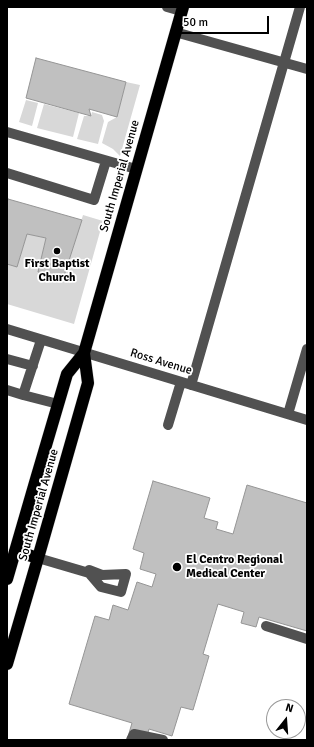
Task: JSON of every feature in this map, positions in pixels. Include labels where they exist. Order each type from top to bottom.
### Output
[{"type":"highway","name":"South Imperial Avenue","points":[[7,579],[67,374],[84,353],[182,9]]},
{"type":"highway","name":"South Imperial Avenue","points":[[7,664],[88,383],[84,353]]},
{"type":"highway","points":[[15,551],[38,558]]},
{"type":"street","points":[[167,7],[182,9]]},
{"type":"street","points":[[168,425],[186,383],[285,62],[300,7]]},
{"type":"street","points":[[176,32],[307,69]]},
{"type":"street","points":[[7,132],[136,169]]},
{"type":"street","points":[[7,173],[94,200],[106,161]]},
{"type":"street","name":"Ross Avenue","points":[[7,329],[307,420]]},
{"type":"street","points":[[24,395],[41,340]]},
{"type":"street","points":[[288,414],[307,349]]},
{"type":"street","points":[[7,359],[33,366]]},
{"type":"street","points":[[7,390],[58,404]]},
{"type":"street","points":[[38,558],[89,573],[101,587],[121,592],[126,574],[102,575],[89,570]]},
{"type":"street","points":[[266,626],[307,639]]},
{"type":"street","points":[[131,740],[134,734],[163,740]]},
{"type":"shaded area","points":[[126,82],[140,85],[120,156],[113,149],[102,143],[108,122],[117,117]]},
{"type":"shaded area","points":[[26,100],[38,103],[32,126],[19,122]]},
{"type":"shaded area","points":[[44,104],[79,113],[73,137],[37,128]]},
{"type":"shaded area","points":[[92,112],[102,115],[104,121],[98,144],[77,139],[84,116],[91,116]]},
{"type":"shaded area","points":[[83,215],[103,221],[74,324],[7,304],[7,264],[17,267],[27,234],[46,238],[38,272],[63,279]]},
{"type":"building","points":[[36,58],[126,82],[117,117],[89,109],[91,116],[26,98]]},
{"type":"building","name":"First Baptist Church","points":[[8,199],[82,220],[63,279],[38,272],[46,238],[27,234],[17,267],[7,264]]},
{"type":"building","points":[[153,481],[210,498],[204,518],[218,522],[216,529],[233,534],[247,485],[307,503],[307,631],[259,617],[256,627],[241,623],[244,612],[218,604],[203,654],[209,656],[193,710],[181,707],[172,736],[149,729],[146,740],[127,740],[132,723],[69,704],[95,616],[109,620],[113,605],[128,610],[137,582],[152,587],[156,574],[140,569],[144,553],[133,549]]},
{"type":"place","name":"First Baptist Church","points":[[57,251]]},
{"type":"place","name":"El Centro Regional Medical Center","points":[[177,567]]}]
